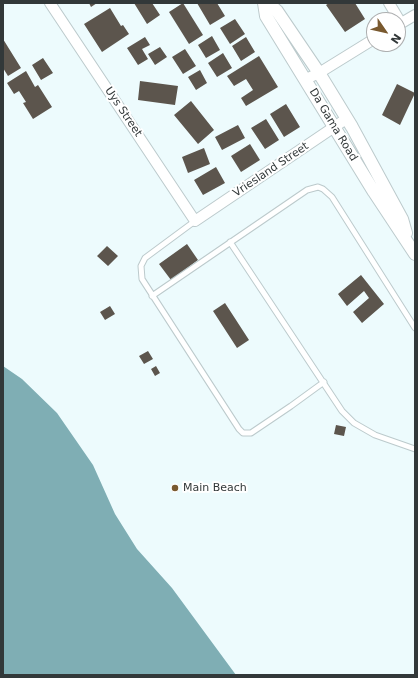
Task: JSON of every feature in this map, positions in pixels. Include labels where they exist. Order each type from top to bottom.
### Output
[{"type":"street","name":"Uys Street","points":[[50,3],[195,221]]},
{"type":"street","name":"Da Gama Road","points":[[264,3],[266,16],[374,192],[412,249]]},
{"type":"street","name":"Da Gama Road","points":[[268,3],[277,11],[319,73],[346,119],[402,219],[412,249]]},
{"type":"street","points":[[406,20],[415,15]]},
{"type":"street","points":[[306,79],[319,73],[366,44]]},
{"type":"street","name":"Vriesland Street","points":[[195,221],[346,119]]},
{"type":"lane","points":[[152,296],[307,190],[318,187],[323,189],[332,197],[415,328]]},
{"type":"lane","points":[[195,221],[145,258],[141,266],[142,279],[239,429],[243,433],[251,433],[261,428],[324,382]]},
{"type":"lane","points":[[230,242],[342,411],[354,424],[375,435],[415,449]]},
{"type":"water","points":[[3,366],[22,379],[57,413],[93,465],[115,514],[137,549],[172,588],[236,675],[3,675]]},
{"type":"building","points":[[89,3],[97,3],[91,7]]},
{"type":"building","points":[[134,3],[152,3],[160,15],[147,24]]},
{"type":"building","points":[[183,3],[203,35],[189,44],[169,12]]},
{"type":"building","points":[[197,3],[217,3],[225,16],[210,25]]},
{"type":"building","points":[[329,3],[355,3],[365,19],[345,32],[326,5]]},
{"type":"building","points":[[110,8],[121,26],[123,25],[129,34],[102,52],[84,24]]},
{"type":"building","points":[[235,19],[245,34],[230,44],[220,28]]},
{"type":"building","points":[[212,36],[220,50],[206,58],[198,45]]},
{"type":"building","points":[[145,37],[150,45],[142,49],[148,59],[138,65],[127,48]]},
{"type":"building","points":[[246,37],[255,52],[241,61],[232,46]]},
{"type":"building","points":[[3,39],[21,68],[8,76],[3,68]]},
{"type":"building","points":[[160,47],[167,57],[155,65],[148,54]]},
{"type":"building","points":[[185,49],[196,66],[183,74],[172,57]]},
{"type":"building","points":[[223,53],[232,68],[217,77],[208,63]]},
{"type":"building","points":[[259,56],[278,87],[246,106],[241,98],[253,90],[246,79],[234,86],[227,76]]},
{"type":"building","points":[[43,58],[53,73],[41,80],[32,65]]},
{"type":"building","points":[[200,70],[207,83],[196,90],[188,77]]},
{"type":"building","points":[[26,71],[35,87],[38,85],[52,107],[33,119],[23,103],[26,102],[19,91],[14,94],[7,83]]},
{"type":"building","points":[[140,81],[178,86],[175,105],[138,100]]},
{"type":"building","points":[[397,84],[415,93],[400,125],[382,115]]},
{"type":"building","points":[[191,101],[214,130],[198,144],[174,115]]},
{"type":"building","points":[[286,104],[300,127],[284,137],[270,114]]},
{"type":"building","points":[[266,119],[279,140],[265,149],[251,128]]},
{"type":"building","points":[[238,125],[245,138],[222,150],[215,137]]},
{"type":"building","points":[[250,144],[260,160],[241,172],[231,156]]},
{"type":"building","points":[[204,148],[210,164],[188,173],[182,157]]},
{"type":"building","points":[[216,167],[225,183],[203,195],[194,180]]},
{"type":"building","points":[[187,244],[198,260],[171,280],[159,264]]},
{"type":"building","points":[[107,246],[118,256],[108,266],[97,256]]},
{"type":"building","points":[[361,275],[384,304],[362,323],[353,312],[369,298],[364,291],[347,306],[338,294]]},
{"type":"building","points":[[225,303],[249,340],[237,348],[213,311]]},
{"type":"building","points":[[110,306],[115,314],[105,320],[100,312]]},
{"type":"building","points":[[148,351],[153,359],[144,364],[139,356]]},
{"type":"building","points":[[156,366],[160,373],[155,376],[151,369]]},
{"type":"building","points":[[336,425],[346,427],[344,436],[334,434]]},
{"type":"place","name":"Main Beach","points":[[175,488]]}]
